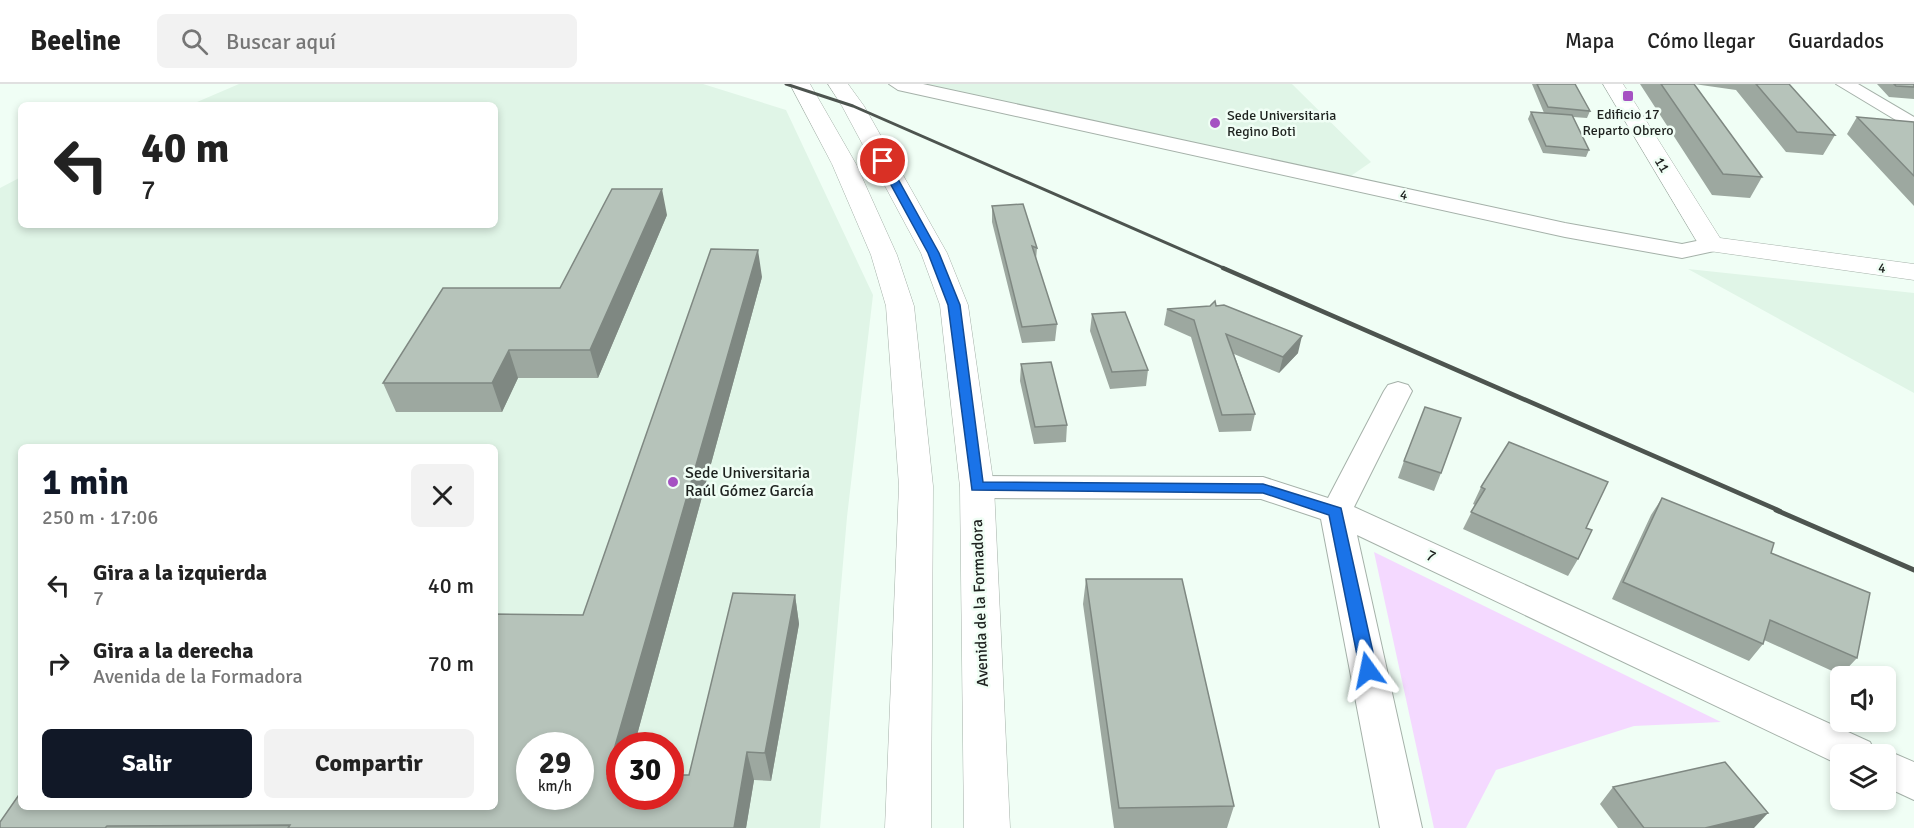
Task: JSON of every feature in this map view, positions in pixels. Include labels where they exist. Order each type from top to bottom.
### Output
[{"type":"main road","points":[[800,84],[844,165],[884,255],[900,306],[916,486],[908,828]]},
{"type":"main road","name":"Avenida de la Formadora","points":[[838,84],[853,106],[934,253],[954,305],[977,487],[987,828]]},
{"type":"main road","name":"11","points":[[1613,84],[1712,246]]},
{"type":"main road","name":"4","points":[[1712,246],[1914,272]]},
{"type":"street","name":"4","points":[[898,84],[1564,230],[1682,251],[1712,246]]},
{"type":"street","points":[[1845,84],[1914,125]]},
{"type":"street","points":[[1398,391],[1336,512],[1401,828]]},
{"type":"street","name":"7","points":[[977,487],[1263,488],[1336,512],[1835,744]]},
{"type":"street","points":[[1896,773],[1914,782]]},
{"type":"shaded area","name":"Sede Universitaria Raúl Gómez García","points":[[239,84],[703,84],[786,110],[873,295],[847,517],[820,828],[0,828],[0,188],[18,179],[18,228],[498,228],[498,102],[197,102]]},
{"type":"shaded area","name":"Sede Universitaria Regino Boti","points":[[923,84],[1292,84],[1371,162],[1348,178]]},
{"type":"shaded area","points":[[1688,269],[1914,293],[1914,393]]},
{"type":"shaded area","points":[[1374,552],[1721,722],[1634,726],[1496,770],[1466,828],[1434,828]]},
{"type":"building","points":[[1537,84],[1575,84],[1590,111],[1548,107]]},
{"type":"building","points":[[1661,84],[1694,84],[1762,177],[1723,174]]},
{"type":"building","points":[[1756,84],[1789,84],[1835,135],[1797,132]]},
{"type":"building","points":[[1894,84],[1914,84],[1914,87],[1896,86]]},
{"type":"building","points":[[1531,112],[1572,115],[1589,150],[1546,146]]},
{"type":"building","points":[[1857,117],[1914,122],[1914,176]]},
{"type":"building","points":[[612,189],[662,189],[590,350],[509,350],[492,383],[383,383],[443,288],[560,288]]},
{"type":"building","points":[[1023,204],[1037,248],[1032,246],[1057,324],[1022,327],[992,206]]},
{"type":"building","points":[[711,249],[758,250],[619,732],[606,732],[606,810],[684,810],[684,775],[689,775],[733,593],[795,595],[765,753],[747,752],[734,828],[288,828],[290,825],[0,828],[0,822],[18,796],[18,810],[498,810],[498,614],[583,615]]},
{"type":"building","points":[[1215,301],[1216,306],[1224,305],[1302,336],[1283,357],[1226,334],[1255,414],[1222,415],[1194,320],[1167,309],[1210,306]]},
{"type":"building","points":[[1125,312],[1148,370],[1112,372],[1092,314]]},
{"type":"building","points":[[1051,362],[1067,425],[1035,427],[1021,364]]},
{"type":"building","points":[[1425,407],[1461,418],[1441,473],[1404,461]]},
{"type":"building","points":[[1509,442],[1608,482],[1586,528],[1592,530],[1578,559],[1471,512],[1485,489],[1481,487]]},
{"type":"building","points":[[1662,498],[1774,543],[1771,553],[1870,593],[1857,658],[1770,620],[1763,644],[1623,582]]},
{"type":"building","points":[[1086,579],[1182,579],[1234,806],[1119,808]]},
{"type":"building","points":[[1725,762],[1768,813],[1705,828],[1644,828],[1613,787]]},
{"type":"railway","points":[[786,84],[853,106],[1226,269]]},
{"type":"railway","points":[[1223,268],[1780,511]]},
{"type":"railway","points":[[1776,510],[1914,570]]},
{"type":"place","name":"Edificio 17 Reparto Obrero","points":[[1628,96]]},
{"type":"place","name":"Sede Universitaria Regino Boti","points":[[1215,123]]},
{"type":"place","name":"Sede Universitaria Raúl Gómez García","points":[[673,482]]},
{"type":"route","points":[[883,161],[934,253],[954,305],[977,487],[1263,488],[1336,512],[1368,670]]}]
